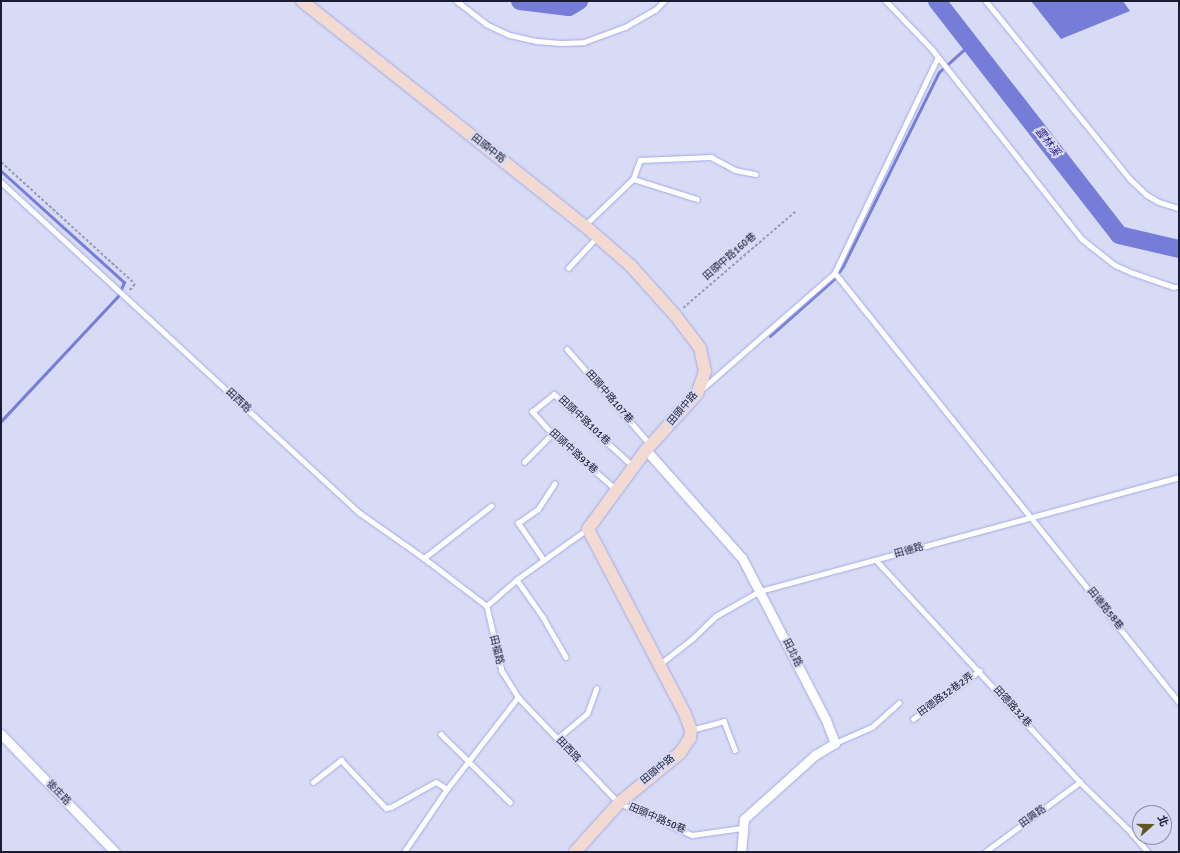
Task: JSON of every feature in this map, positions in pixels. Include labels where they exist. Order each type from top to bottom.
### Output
[{"type":"street","name":"田頭中路","points":[[302,1],[585,226],[631,266],[675,315],[700,348],[705,371],[697,394],[649,448],[588,530]]},
{"type":"street","name":"田北路","points":[[649,448],[742,558],[826,720],[834,743]]},
{"type":"street","points":[[588,530],[659,665],[691,730]]},
{"type":"street","name":"田頭中路","points":[[574,852],[619,803],[680,753],[690,738],[691,730]]},
{"type":"street","name":"後庄路","points":[[1,734],[115,852]]},
{"type":"street","points":[[741,852],[744,819],[815,755],[834,743]]},
{"type":"lane","points":[[457,1],[486,24],[510,35],[537,41],[560,43],[584,42],[625,27],[655,10],[664,1]]},
{"type":"lane","points":[[886,1],[905,20],[938,58],[1082,239],[1115,265],[1133,273],[1179,287]]},
{"type":"lane","points":[[986,1],[1130,179],[1147,195],[1159,202],[1179,208]]},
{"type":"lane","points":[[697,394],[835,274],[938,58]]},
{"type":"lane","points":[[585,226],[633,179],[640,160],[711,157],[735,170],[756,174]]},
{"type":"lane","points":[[633,179],[697,200]]},
{"type":"lane","name":"田西路","points":[[1,182],[360,513],[424,558],[487,606]]},
{"type":"lane","points":[[568,268],[597,237]]},
{"type":"lane","name":"田德路58巷","points":[[835,274],[1179,702]]},
{"type":"lane","name":"田頭中路107巷","points":[[567,349],[649,448]]},
{"type":"lane","name":"田頭中路101巷","points":[[532,412],[554,394],[634,467]]},
{"type":"lane","name":"田頭中路93巷","points":[[532,412],[552,434],[617,491]]},
{"type":"lane","points":[[524,462],[552,434]]},
{"type":"lane","name":"田德路","points":[[659,665],[692,639],[716,616],[760,591],[1179,477]]},
{"type":"lane","points":[[544,561],[518,523],[538,509],[554,484]]},
{"type":"lane","points":[[424,558],[492,506]]},
{"type":"lane","points":[[487,606],[517,580],[588,530]]},
{"type":"lane","name":"田德路32巷","points":[[876,560],[1080,782],[1129,830],[1148,852]]},
{"type":"lane","points":[[517,580],[543,617],[566,657]]},
{"type":"lane","name":"田福路","points":[[487,606],[502,671],[518,697]]},
{"type":"lane","name":"田德路32巷2弄","points":[[913,719],[979,671]]},
{"type":"lane","points":[[558,738],[587,714],[596,689]]},
{"type":"lane","points":[[404,852],[447,789],[470,762],[518,697]]},
{"type":"lane","name":"田西路","points":[[518,697],[619,803]]},
{"type":"lane","points":[[834,743],[872,727],[899,703]]},
{"type":"lane","points":[[691,730],[724,722],[736,750]]},
{"type":"lane","points":[[441,734],[510,802]]},
{"type":"lane","points":[[312,782],[341,760],[386,808],[391,807],[436,782],[447,789]]},
{"type":"lane","name":"田興路","points":[[985,852],[1080,782]]},
{"type":"lane","name":"田頭中路50巷","points":[[619,803],[692,835],[742,828]]},
{"type":"path","points":[[1,162],[135,284],[125,296]]},
{"type":"path","name":"田頭中路160巷","points":[[675,315],[796,210]]},
{"type":"water","points":[[1031,1],[1123,1],[1130,11],[1061,39]]},
{"type":"waterway","name":"雲林溪","points":[[520,1],[569,7],[579,1]]},
{"type":"waterway","name":"雲林溪","points":[[937,1],[1119,235],[1179,249]]},
{"type":"waterway","points":[[770,336],[834,279],[843,266],[939,72],[970,44]]},
{"type":"waterway","points":[[1,171],[124,282],[118,296],[1,421]]}]
